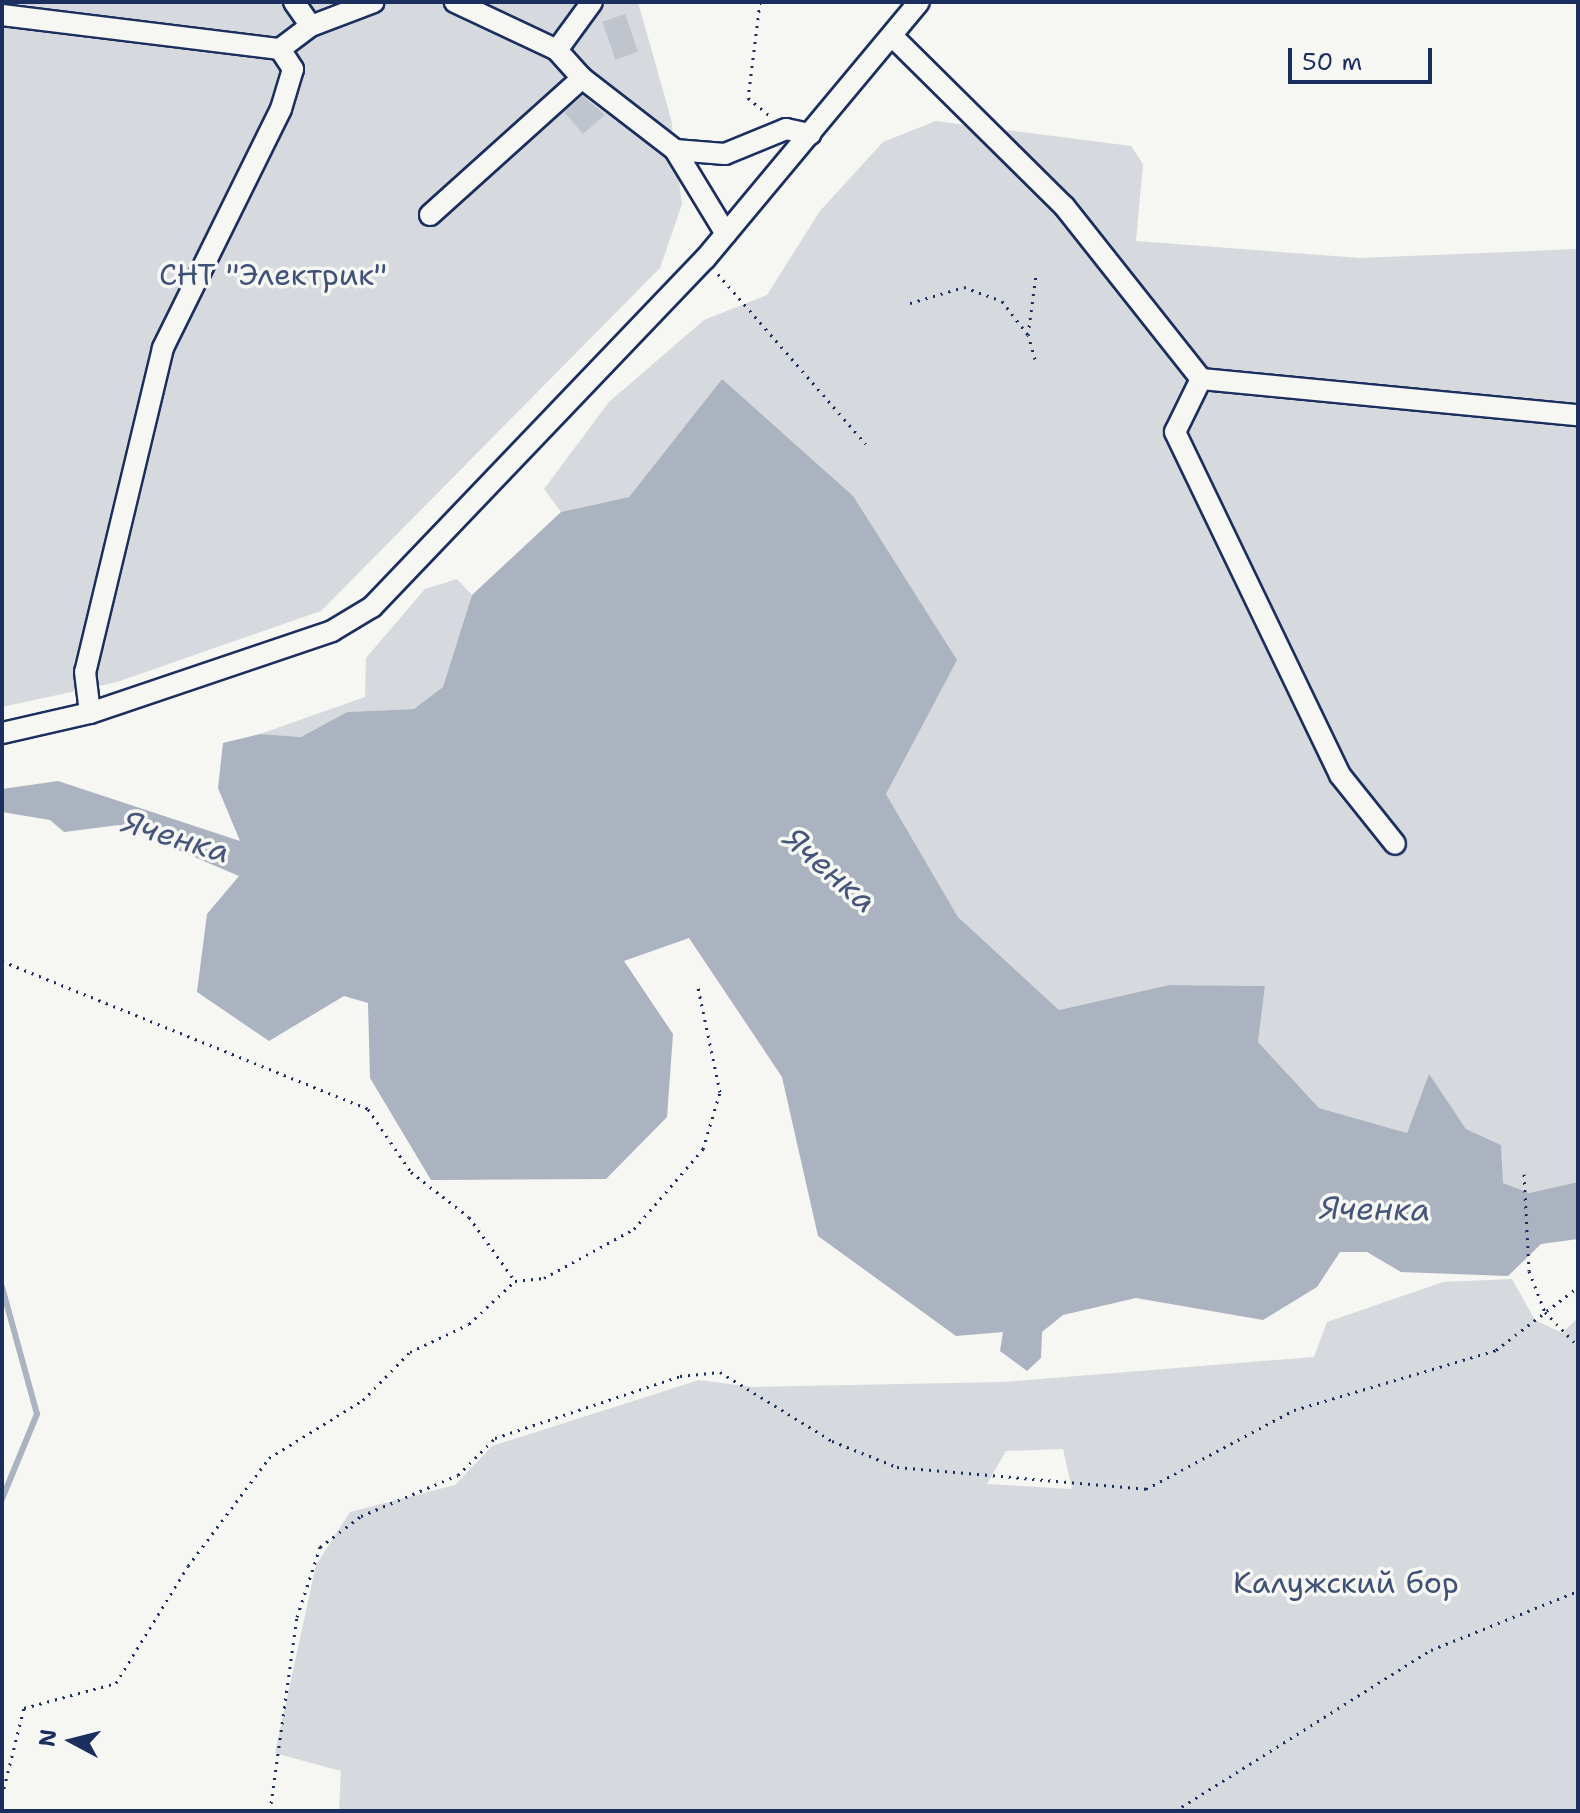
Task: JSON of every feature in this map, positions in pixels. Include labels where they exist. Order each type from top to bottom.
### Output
[{"type":"street","points":[[294,2],[311,26]]},
{"type":"street","points":[[2,15],[280,49],[311,26],[374,2]]},
{"type":"street","points":[[455,2],[557,50],[582,78],[675,150],[726,234]]},
{"type":"street","points":[[557,50],[592,2]]},
{"type":"street","points":[[2,733],[90,713],[332,631],[372,607],[705,259],[919,2]]},
{"type":"street","points":[[892,36],[1064,206],[1201,379],[1578,415]]},
{"type":"street","points":[[90,713],[85,672],[163,348],[281,109],[293,69],[280,49]]},
{"type":"street","points":[[430,215],[582,78]]},
{"type":"street","points":[[675,150],[725,154],[786,129],[810,134]]},
{"type":"street","points":[[1201,379],[1175,432],[1340,775],[1395,844]]},
{"type":"path","points":[[760,2],[748,98],[786,129]]},
{"type":"path","points":[[705,259],[866,444]]},
{"type":"path","points":[[1028,335],[1036,275]]},
{"type":"path","points":[[910,303],[964,287],[1002,301],[1028,335],[1035,359]]},
{"type":"path","points":[[2,961],[368,1109],[411,1172],[469,1217],[515,1281]]},
{"type":"path","points":[[2,1796],[24,1708],[116,1683],[188,1566],[269,1458],[363,1400],[410,1352],[469,1324],[515,1281],[544,1278],[634,1229],[703,1149],[720,1092],[697,983]]},
{"type":"path","points":[[1524,1174],[1529,1271],[1545,1312],[1578,1346]]},
{"type":"path","points":[[270,1811],[297,1617],[320,1547],[361,1516],[458,1475],[495,1438],[680,1376],[720,1372],[832,1441],[897,1467],[1146,1489],[1294,1410],[1496,1350],[1578,1287]]},
{"type":"path","points":[[1175,1811],[1431,1650],[1578,1591]]},
{"type":"green space","name":"СНТ \"Электрик\"","points":[[2,2],[638,2],[671,119],[682,204],[660,268],[321,611],[117,682],[2,707]]},
{"type":"green space","points":[[936,121],[1131,146],[1143,164],[1136,241],[1360,258],[1578,249],[1578,1182],[1529,1193],[1502,1183],[1501,1145],[1466,1129],[1429,1075],[1407,1133],[1319,1108],[1258,1042],[1265,986],[1169,985],[1059,1010],[958,917],[886,794],[956,660],[722,379],[629,497],[561,512],[544,489],[609,402],[704,320],[767,295],[820,211],[883,142]]},
{"type":"green space","points":[[457,579],[472,595],[443,688],[414,709],[347,712],[301,737],[260,734],[365,697],[366,658],[425,589]]},
{"type":"green space","name":"Калужский бор","points":[[1512,1279],[1535,1320],[1562,1333],[1578,1318],[1578,1811],[339,1811],[341,1771],[275,1753],[316,1565],[350,1512],[455,1485],[492,1446],[699,1380],[753,1387],[1002,1382],[1314,1357],[1327,1322],[1443,1282]],"holes":[[[1063,1449],[1072,1489],[987,1484],[1006,1451]]]},
{"type":"water","name":"Яченка","points":[[722,379],[853,496],[957,660],[886,794],[958,917],[1059,1010],[1169,985],[1265,986],[1258,1042],[1319,1108],[1407,1133],[1429,1074],[1466,1129],[1501,1145],[1503,1183],[1529,1193],[1578,1182],[1578,1239],[1541,1244],[1508,1276],[1401,1272],[1367,1252],[1340,1252],[1317,1287],[1263,1320],[1136,1298],[1063,1315],[1042,1332],[1041,1358],[1027,1371],[1000,1351],[1003,1332],[956,1336],[818,1236],[782,1077],[689,938],[624,961],[673,1034],[667,1117],[606,1179],[431,1180],[370,1078],[368,1003],[344,996],[269,1041],[197,992],[207,914],[239,876],[119,825],[64,832],[50,820],[2,812],[2,789],[58,781],[240,841],[218,788],[223,743],[260,734],[301,737],[347,712],[414,709],[443,687],[472,595],[561,512],[629,497]]},
{"type":"building","points":[[625,14],[638,52],[615,60],[602,22]]},
{"type":"building","points":[[583,96],[605,115],[583,134],[564,112]]},
{"type":"waterway","points":[[2,1287],[37,1414],[2,1499]]}]
